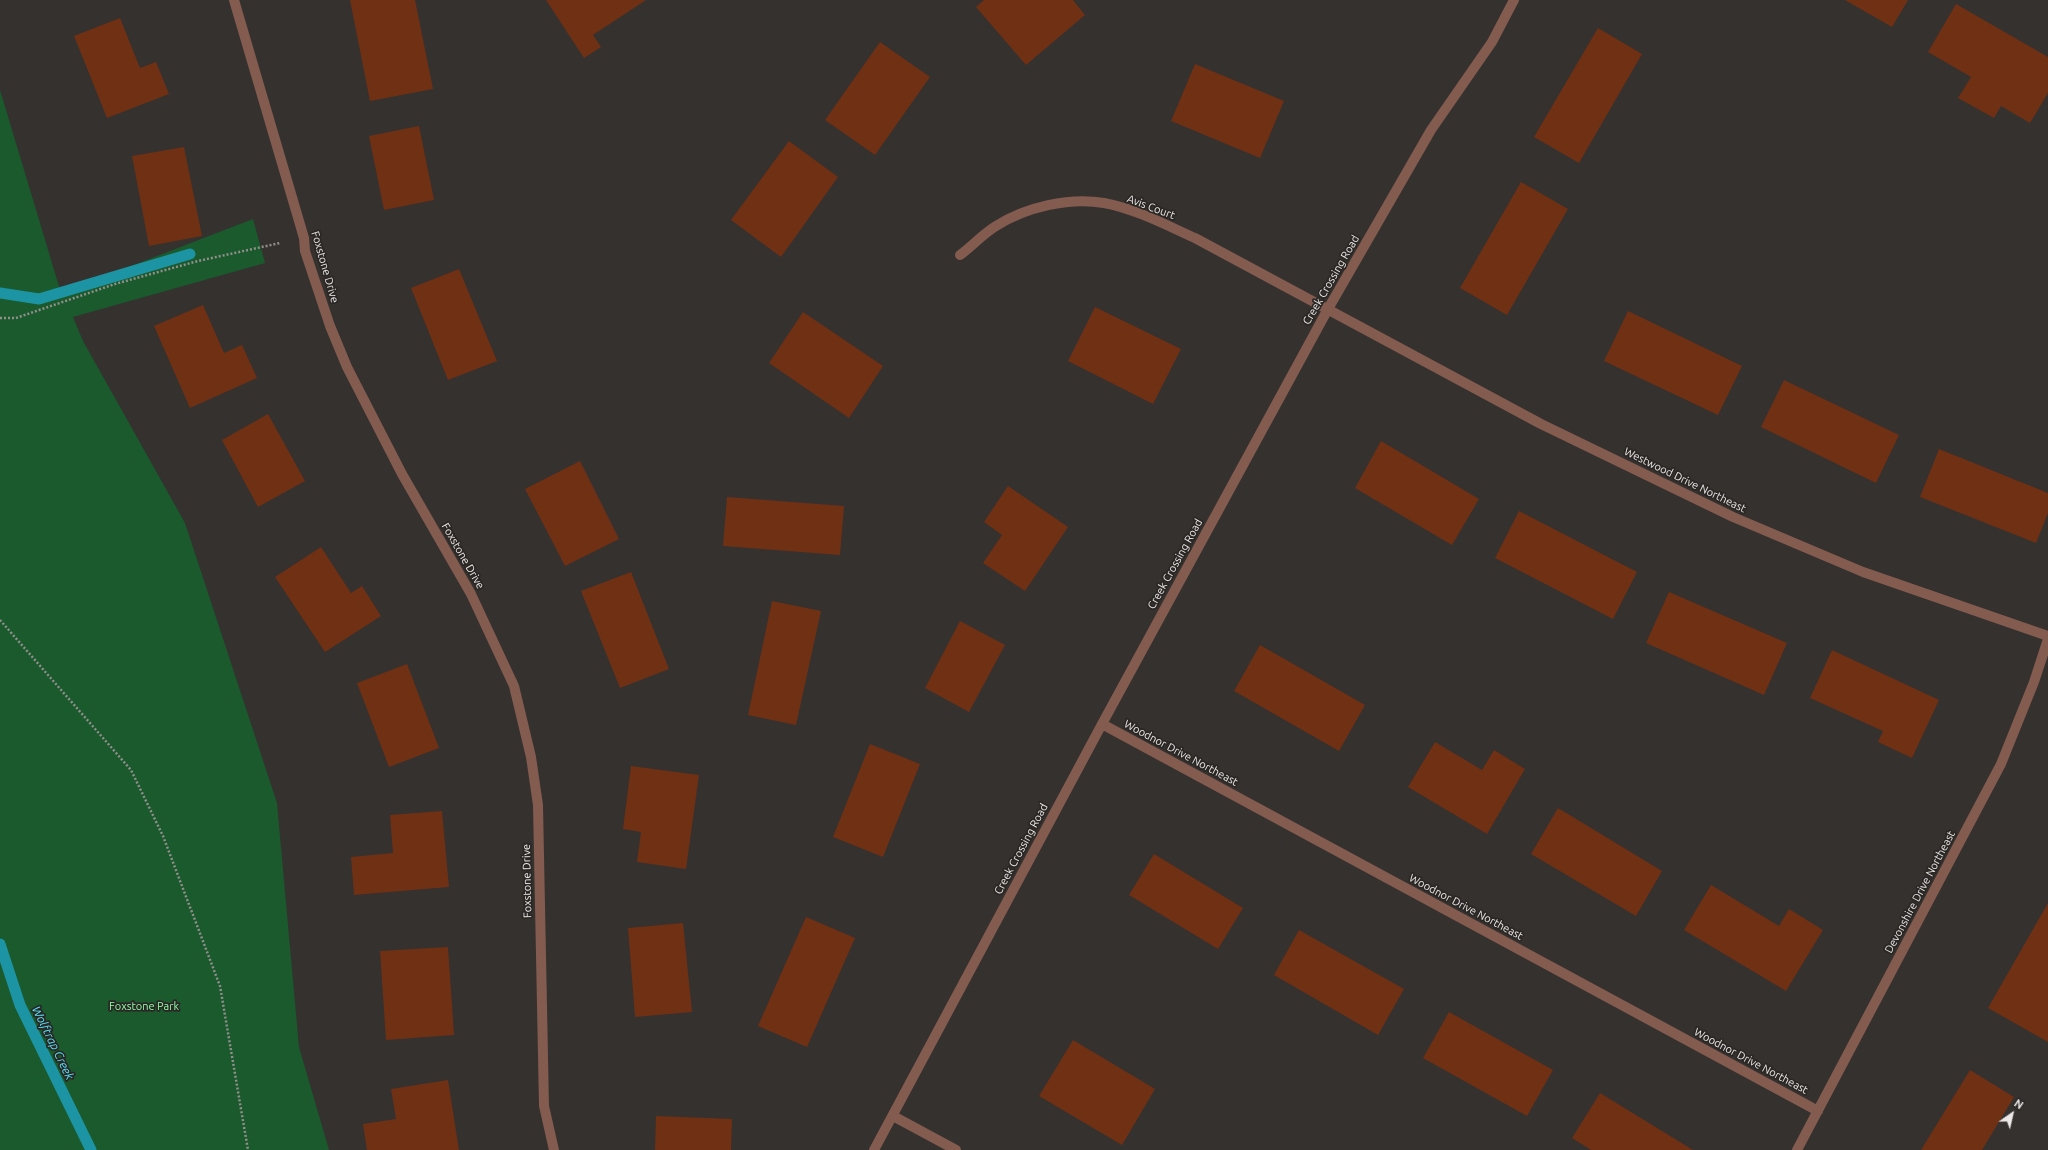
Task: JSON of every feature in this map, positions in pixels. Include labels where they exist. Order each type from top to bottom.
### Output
[{"type":"street","name":"Foxstone Drive","points":[[234,0],[304,238],[305,251],[330,326],[347,367],[402,474],[471,594],[514,686],[532,757],[538,805],[544,1106],[554,1150]]},
{"type":"street","name":"Creek Crossing Road","points":[[874,1150],[1102,724],[1328,310],[1431,130],[1492,42],[1514,0]]},
{"type":"street","name":"Avis Court","points":[[960,255],[996,226],[1034,209],[1071,202],[1104,203],[1142,214],[1195,238],[1328,310]]},
{"type":"street","name":"Westwood Drive Northeast","points":[[1328,310],[1541,424],[1733,517],[1863,572],[2048,638]]},
{"type":"street","name":"Devonshire Drive Northeast","points":[[1797,1150],[2001,764],[2034,682],[2048,638]]},
{"type":"street","name":"Woodnor Drive Northeast","points":[[1102,724],[1818,1111]]},
{"type":"street","points":[[893,1116],[956,1150]]},
{"type":"path","points":[[0,318],[16,318],[115,284],[198,260],[304,238]]},
{"type":"path","points":[[0,620],[131,770],[163,836],[220,986],[248,1150]]},
{"type":"green space","name":"Foxstone Park","points":[[0,90],[61,293],[253,219],[265,263],[73,317],[83,341],[185,523],[277,803],[299,1047],[329,1150],[0,1150]]},
{"type":"building","points":[[350,0],[415,0],[433,89],[370,101]]},
{"type":"building","points":[[546,0],[646,0],[593,35],[601,47],[584,58]]},
{"type":"building","points":[[984,0],[1073,0],[1085,15],[1026,65],[976,7]]},
{"type":"building","points":[[1845,0],[1908,0],[1892,27]]},
{"type":"building","points":[[1956,4],[2048,57],[2048,93],[2030,123],[2001,106],[1994,118],[1958,98],[1971,77],[1928,52]]},
{"type":"building","points":[[120,18],[140,68],[156,62],[169,94],[107,118],[74,36]]},
{"type":"building","points":[[1598,28],[1642,54],[1579,163],[1534,137]]},
{"type":"building","points":[[880,42],[930,77],[875,155],[825,120]]},
{"type":"building","points":[[1195,64],[1284,101],[1260,158],[1171,121]]},
{"type":"building","points":[[419,126],[434,200],[384,210],[369,136]]},
{"type":"building","points":[[789,141],[838,177],[781,257],[731,220]]},
{"type":"building","points":[[184,147],[202,236],[149,246],[132,156]]},
{"type":"building","points":[[1521,182],[1568,209],[1507,315],[1460,288]]},
{"type":"building","points":[[459,269],[497,361],[448,380],[411,288]]},
{"type":"building","points":[[203,305],[224,353],[242,345],[257,378],[190,408],[154,326]]},
{"type":"building","points":[[1095,307],[1181,349],[1153,404],[1068,361]]},
{"type":"building","points":[[1628,311],[1742,366],[1718,415],[1604,361]]},
{"type":"building","points":[[803,312],[883,366],[849,418],[769,363]]},
{"type":"building","points":[[1784,380],[1899,435],[1876,483],[1761,427]]},
{"type":"building","points":[[268,414],[305,481],[258,507],[222,440]]},
{"type":"building","points":[[1381,441],[1479,499],[1452,545],[1355,488]]},
{"type":"building","points":[[1939,449],[2048,493],[2048,513],[2036,543],[1920,497]]},
{"type":"building","points":[[580,461],[619,539],[565,566],[525,489]]},
{"type":"building","points":[[1008,486],[1068,527],[1025,591],[983,563],[1002,535],[984,522]]},
{"type":"building","points":[[727,497],[844,506],[840,555],[723,546]]},
{"type":"building","points":[[1519,511],[1637,572],[1613,619],[1495,558]]},
{"type":"building","points":[[321,547],[351,593],[362,586],[381,616],[325,652],[275,577]]},
{"type":"building","points":[[631,572],[669,669],[620,688],[581,591]]},
{"type":"building","points":[[1669,592],[1787,643],[1764,695],[1646,643]]},
{"type":"building","points":[[772,601],[821,611],[796,725],[748,715]]},
{"type":"building","points":[[960,621],[1005,645],[969,712],[925,688]]},
{"type":"building","points":[[1260,645],[1365,705],[1339,751],[1234,691]]},
{"type":"building","points":[[1832,650],[1939,700],[1912,758],[1878,742],[1883,731],[1810,698]]},
{"type":"building","points":[[407,664],[439,748],[389,767],[357,683]]},
{"type":"building","points":[[1435,742],[1482,770],[1494,750],[1525,769],[1487,834],[1408,787]]},
{"type":"building","points":[[870,744],[920,764],[883,857],[833,837]]},
{"type":"building","points":[[631,766],[699,775],[686,869],[637,862],[641,832],[623,829]]},
{"type":"building","points":[[1558,808],[1662,871],[1636,916],[1531,854]]},
{"type":"building","points":[[442,811],[449,887],[354,895],[351,857],[393,853],[390,815]]},
{"type":"building","points":[[1154,854],[1243,908],[1218,949],[1129,895]]},
{"type":"building","points":[[1711,885],[1779,926],[1789,909],[1823,930],[1786,991],[1684,930]]},
{"type":"building","points":[[2048,903],[2048,1042],[1988,1008]]},
{"type":"building","points":[[806,917],[855,938],[807,1047],[758,1026]]},
{"type":"building","points":[[683,923],[692,1012],[635,1017],[628,928]]},
{"type":"building","points":[[1299,930],[1404,989],[1378,1035],[1274,975]]},
{"type":"building","points":[[448,947],[454,1035],[386,1040],[380,951]]},
{"type":"building","points":[[1449,1012],[1553,1070],[1527,1116],[1423,1058]]},
{"type":"building","points":[[1073,1040],[1155,1089],[1122,1145],[1039,1096]]},
{"type":"building","points":[[1970,1070],[2014,1097],[1982,1150],[1921,1150]]},
{"type":"building","points":[[448,1080],[459,1150],[367,1150],[363,1124],[396,1119],[391,1089]]},
{"type":"building","points":[[1600,1093],[1693,1150],[1591,1150],[1572,1138]]},
{"type":"building","points":[[656,1116],[732,1119],[731,1150],[655,1150]]},
{"type":"waterway","points":[[0,293],[39,299],[190,254]]},
{"type":"waterway","name":"Wolftrap Creek","points":[[0,944],[20,1005],[91,1150]]}]
